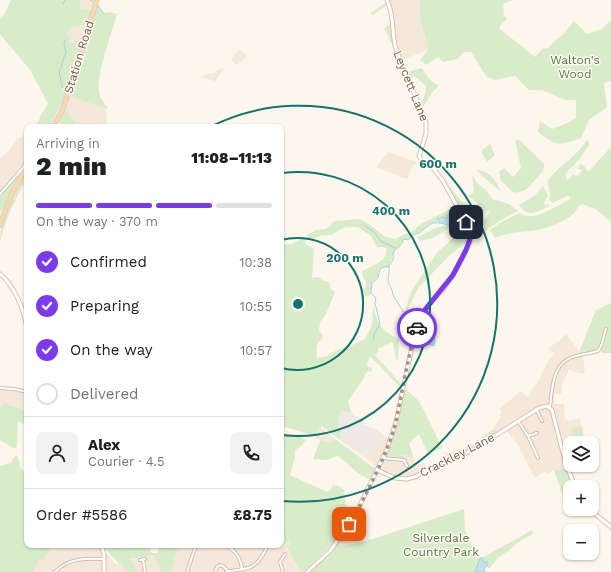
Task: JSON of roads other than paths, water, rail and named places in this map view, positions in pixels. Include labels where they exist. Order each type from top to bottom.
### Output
[{"type":"main road","name":"Station Road","points":[[54,124],[60,114],[80,57],[97,0]]},
{"type":"main road","points":[[0,225],[1,217],[24,172]]},
{"type":"street","name":"Leycett Lane","points":[[307,572],[330,551],[353,519],[378,470],[396,422],[413,342],[420,318],[429,304],[453,275],[461,261],[470,239],[466,222],[443,181],[433,168],[422,161],[419,156],[426,134],[426,122],[393,41],[392,14],[387,0]]},
{"type":"street","points":[[0,194],[24,166]]},
{"type":"street","points":[[0,274],[8,281],[14,290],[24,318]]},
{"type":"street","points":[[572,480],[565,461],[551,408],[554,379],[558,370],[568,360],[598,351],[601,347],[602,339],[606,330]]},
{"type":"street","points":[[0,388],[24,391]]},
{"type":"street","name":"Crackley Lane","points":[[378,470],[394,478],[406,479],[415,477],[464,455],[536,409],[543,406],[551,408]]},
{"type":"street","points":[[536,409],[542,420]]},
{"type":"street","points":[[518,421],[528,436],[538,458]]},
{"type":"street","points":[[528,436],[537,433]]},
{"type":"street","points":[[383,458],[404,460],[407,466]]},
{"type":"street","points":[[596,516],[611,528]]},
{"type":"street","points":[[102,548],[104,572]]},
{"type":"street","points":[[187,572],[195,548]]},
{"type":"street","points":[[232,548],[240,560],[242,569]]},
{"type":"street","points":[[215,572],[216,567],[220,565],[223,566],[227,572],[242,569],[247,570],[255,566],[264,554],[266,548]]},
{"type":"street","points":[[283,572],[280,562],[285,554]]},
{"type":"street","points":[[55,572],[70,561],[87,559],[104,560]]},
{"type":"street","points":[[143,559],[145,572]]},
{"type":"water","points":[[448,215],[456,219],[448,225],[440,223],[437,219],[442,217],[447,218]]},
{"type":"water","points":[[430,327],[434,329],[434,346],[422,342],[423,332]]},
{"type":"water","points":[[480,558],[482,558],[485,563],[487,562],[488,565],[485,567],[484,572],[475,572]]},
{"type":"waterway","points":[[63,4],[65,0]]},
{"type":"waterway","points":[[90,0],[94,2]]},
{"type":"waterway","points":[[97,4],[104,14]]},
{"type":"waterway","points":[[62,87],[59,71],[66,53],[64,43],[65,40]]},
{"type":"waterway","points":[[373,341],[374,334],[380,324],[375,303],[376,298],[371,293],[372,283],[378,278],[380,269],[389,266],[393,259],[393,253],[403,242],[403,239],[408,240],[433,223],[440,223]]},
{"type":"waterway","points":[[365,226],[374,232],[381,241],[395,248]]},
{"type":"waterway","points":[[389,266],[389,284],[393,295],[405,314]]},
{"type":"park label","name":"Walton's Wood","points":[[575,67]]},
{"type":"park label","name":"Silverdale Country Park","points":[[441,545]]}]
